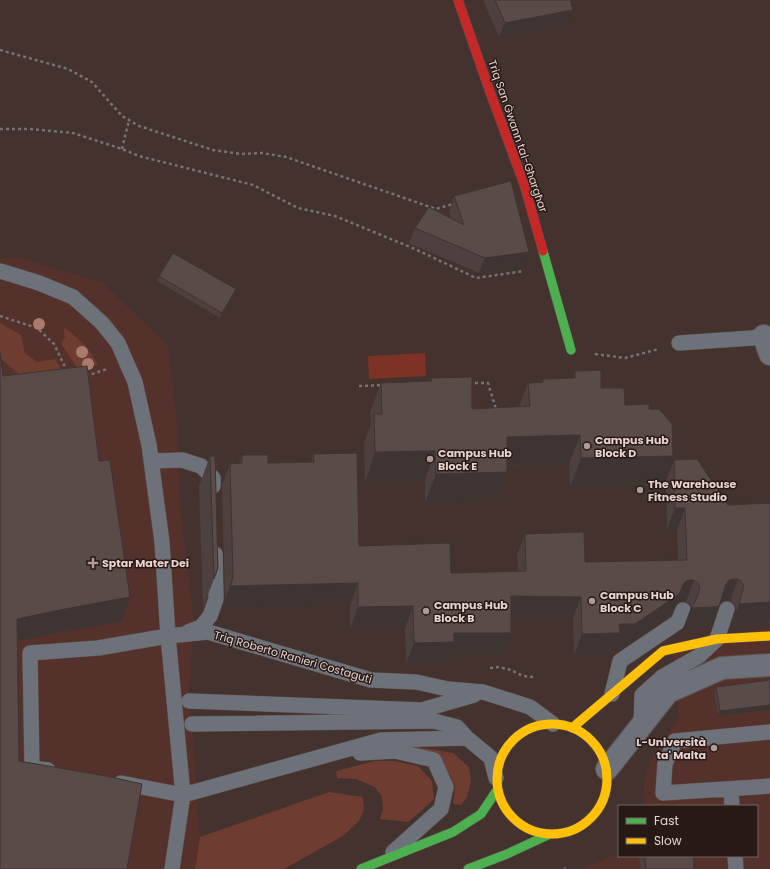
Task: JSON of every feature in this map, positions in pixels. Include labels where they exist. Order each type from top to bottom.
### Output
[{"type":"main road","name":"Triq San Ġwann tal-Għargħar","points":[[458,0],[524,184],[571,350]]},
{"type":"main road","points":[[572,728],[664,651],[717,639],[770,636]]},
{"type":"main road","points":[[543,724],[553,724],[572,728],[583,733],[592,740],[602,753],[607,769],[608,787],[602,804],[592,819],[576,830],[563,834],[548,835],[532,831],[523,827],[514,820],[503,806],[497,784],[498,764],[506,749],[517,736],[533,727],[543,724]]},
{"type":"main road","points":[[361,869],[453,832],[481,814],[497,784]]},
{"type":"main road","points":[[468,869],[507,854],[548,835]]},
{"type":"street","points":[[607,769],[668,692],[722,668],[770,665]]},
{"type":"lane","points":[[0,271],[38,283],[74,297],[102,323],[118,343],[135,382],[149,445],[162,542],[168,636],[183,795],[172,869]]},
{"type":"lane","points":[[679,343],[769,341]]},
{"type":"lane","points":[[151,461],[182,460],[201,466],[213,478],[214,501]]},
{"type":"lane","points":[[184,634],[202,627],[210,616],[216,599],[215,540]]},
{"type":"lane","points":[[641,726],[642,695],[662,677],[699,656],[717,639],[727,609]]},
{"type":"lane","points":[[612,694],[620,660],[678,622],[683,610]]},
{"type":"lane","name":"Triq Roberto Ranieri Costaguti","points":[[63,773],[32,768],[30,653],[98,648],[184,634],[208,632],[371,680],[416,682],[448,689],[483,692],[530,707],[553,724]]},
{"type":"lane","points":[[189,701],[422,710],[483,692]]},
{"type":"lane","points":[[192,724],[434,721],[457,727],[467,738],[491,758],[497,784]]},
{"type":"lane","points":[[770,732],[675,741],[665,764],[663,793],[770,786]]},
{"type":"lane","points":[[109,780],[183,795],[382,740],[467,738]]},
{"type":"lane","points":[[333,754],[395,751],[434,760],[446,787],[441,809],[385,859]]},
{"type":"lane","points":[[730,789],[732,805]]},
{"type":"lane","points":[[735,857],[736,869]]},
{"type":"path","points":[[0,50],[68,69],[92,82],[122,116],[139,126],[212,150],[241,154],[262,153],[286,157],[436,209],[458,202]]},
{"type":"path","points":[[122,149],[129,120]]},
{"type":"path","points":[[0,129],[30,129],[73,133],[139,156],[253,185],[298,208],[335,216],[415,249],[476,278],[526,271],[546,260]]},
{"type":"path","points":[[0,316],[38,328],[54,344],[69,374]]},
{"type":"path","points":[[571,350],[625,358],[679,343]]},
{"type":"path","points":[[86,376],[127,363]]},
{"type":"path","points":[[465,383],[488,383],[496,410]]},
{"type":"path","points":[[359,386],[389,385]]},
{"type":"path","points":[[490,668],[499,667],[523,676],[533,677]]},
{"type":"shaded area","name":"Sptar Mater Dei","points":[[18,257],[103,283],[168,345],[177,422],[180,503],[194,622],[189,701],[200,837],[195,869],[0,869],[0,258]]},
{"type":"shaded area","points":[[0,323],[21,335],[25,353],[37,362],[55,359],[65,376],[20,390],[19,374],[0,358]]},
{"type":"shaded area","points":[[63,326],[85,345],[98,364],[79,371],[61,343],[65,337]]},
{"type":"shaded area","points":[[425,353],[426,376],[369,379],[368,356]]},
{"type":"shaded area","name":"L-Università ta' Malta","points":[[770,628],[770,869],[582,869],[618,853],[618,857],[758,857],[758,805],[643,805],[644,781],[650,761],[679,717],[671,643]]},
{"type":"shaded area","points":[[412,746],[453,753],[469,767],[471,782],[467,797],[461,805],[453,804],[455,786],[442,761]]},
{"type":"shaded area","points":[[375,761],[395,761],[418,766],[432,781],[434,799],[408,822],[380,819],[383,809],[382,797],[375,787],[356,779],[337,778],[336,771]]},
{"type":"shaded area","points":[[329,792],[363,797],[364,810],[359,821],[343,836],[284,869],[195,869],[200,837]]},
{"type":"building","points":[[495,0],[570,0],[573,10],[505,23]]},
{"type":"building","points":[[511,181],[529,252],[485,258],[415,228],[429,207],[464,225],[454,196]]},
{"type":"building","points":[[173,253],[236,289],[222,313],[159,276]]},
{"type":"building","name":"Sptar Mater Dei","points":[[0,353],[3,376],[87,366],[99,461],[110,460],[130,597],[17,619],[19,761],[106,776],[142,784],[127,869],[0,869]]},
{"type":"building","points":[[601,370],[601,388],[624,388],[625,405],[649,404],[649,409],[659,409],[672,424],[673,456],[581,458],[580,435],[507,437],[507,472],[436,474],[435,451],[375,452],[374,414],[382,414],[381,383],[432,381],[431,378],[472,377],[472,409],[530,406],[528,383],[543,382],[543,379],[575,378],[575,371]]},
{"type":"building","points":[[357,453],[359,546],[450,543],[451,573],[526,571],[525,534],[584,532],[585,562],[687,560],[685,508],[675,508],[674,460],[697,459],[728,505],[770,503],[770,602],[739,604],[744,586],[738,579],[733,579],[729,580],[726,584],[719,606],[691,608],[700,588],[698,583],[694,580],[689,580],[685,582],[679,594],[635,624],[619,624],[620,633],[582,634],[581,597],[511,596],[511,633],[454,633],[454,642],[414,643],[413,606],[358,607],[358,583],[230,586],[233,577],[230,464],[242,463],[242,455],[268,455],[268,463],[314,462],[313,454]]},
{"type":"building","points":[[210,456],[215,456],[218,568],[214,579]]},
{"type":"building","points":[[770,680],[770,705],[720,711],[716,687]]},
{"type":"building","points":[[645,857],[693,857],[694,869],[646,869]]},
{"type":"traffic: fast","points":[[543,251],[571,350]]},
{"type":"traffic: fast","points":[[361,869],[453,832],[481,814],[497,790]]},
{"type":"traffic: fast","points":[[468,869],[507,854],[548,835]]},
{"type":"traffic: slow","points":[[572,728],[663,651],[717,639],[770,636]]},
{"type":"traffic: slow","points":[[552,724],[573,728],[583,733],[591,740],[598,748],[603,758],[607,779],[603,800],[598,810],[591,818],[583,825],[573,830],[552,834],[531,830],[521,825],[513,818],[506,810],[501,800],[497,779],[501,758],[506,748],[513,740],[521,733],[531,728],[552,724]]},
{"type":"traffic: jam","points":[[458,0],[524,184],[543,251]]},
{"type":"place","name":"Campus Hub Block D","points":[[587,446]]},
{"type":"place","name":"Campus Hub Block E","points":[[430,459]]},
{"type":"place","name":"The Warehouse Fitness Studio","points":[[640,490]]},
{"type":"place","name":"Sptar Mater Dei","points":[[93,563]]},
{"type":"place","name":"Campus Hub Block C","points":[[592,601]]},
{"type":"place","name":"Campus Hub Block B","points":[[426,611]]},
{"type":"place","name":"L-Università ta' Malta","points":[[714,748]]}]
